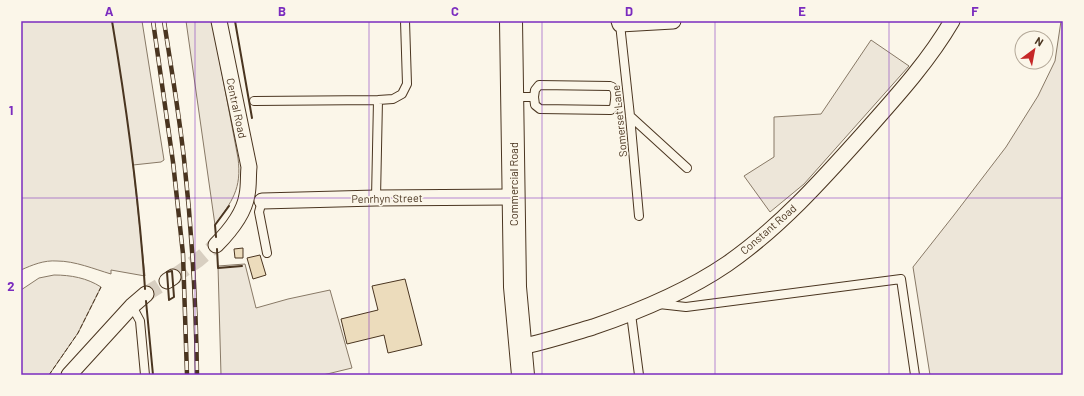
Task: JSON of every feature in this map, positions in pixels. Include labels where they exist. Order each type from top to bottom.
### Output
[{"type":"main road","name":"Commercial Road","points":[[511,21],[512,197],[515,287],[523,375]]},
{"type":"street","name":"Central Road","points":[[216,245],[226,235],[242,208],[247,195],[249,167],[219,21]]},
{"type":"street","points":[[619,23],[673,21]]},
{"type":"street","name":"Constant Road","points":[[520,347],[561,337],[631,314],[691,286],[727,264],[760,239],[800,202],[828,173],[900,92],[940,42],[952,21]]},
{"type":"street","name":"Penrhyn Street","points":[[262,201],[512,197]]},
{"type":"street","points":[[69,375],[132,306],[146,294]]},
{"type":"lane","points":[[254,100],[393,99],[402,94],[407,84],[405,21]]},
{"type":"lane","name":"Somerset Lane","points":[[619,23],[630,116],[639,216]]},
{"type":"lane","points":[[539,85],[610,86],[615,89],[614,107],[611,110],[540,109],[535,105],[534,97],[534,90],[539,85]]},
{"type":"lane","points":[[512,97],[534,97]]},
{"type":"lane","points":[[376,198],[378,100]]},
{"type":"lane","points":[[630,116],[687,168]]},
{"type":"lane","points":[[262,201],[259,212],[267,252]]},
{"type":"lane","points":[[654,304],[686,307],[901,279],[915,375]]},
{"type":"lane","points":[[132,306],[140,321],[145,375]]},
{"type":"lane","points":[[631,314],[639,375]]},
{"type":"shaded area","points":[[21,21],[142,21],[164,160],[161,162],[133,165],[145,276],[111,270],[111,274],[64,261],[43,262],[21,270]]},
{"type":"shaded area","points":[[186,21],[212,21],[238,158],[239,169],[237,186],[231,201],[215,225]]},
{"type":"shaded area","points":[[1061,21],[1063,21],[1063,375],[930,375],[913,267],[1006,147],[1038,96],[1051,70],[1054,70]]},
{"type":"shaded area","points":[[871,40],[909,66],[804,184],[770,212],[744,176],[774,157],[774,117],[821,114]]},
{"type":"shaded area","points":[[245,264],[256,308],[330,290],[352,368],[323,375],[221,375],[218,266]]},
{"type":"shaded area","points":[[54,275],[79,278],[90,281],[101,287],[78,333],[49,375],[21,375],[21,290],[39,278]]},
{"type":"building","points":[[243,248],[243,258],[235,258],[234,249]]},
{"type":"building","points":[[260,255],[266,275],[253,279],[247,258]]},
{"type":"building","points":[[405,279],[422,345],[388,353],[384,335],[347,344],[341,319],[378,310],[372,286]]},
{"type":"tunnel","points":[[173,277],[198,260],[216,245]]},
{"type":"tunnel","points":[[146,294],[167,281]]},
{"type":"railway","points":[[153,21],[173,162],[183,254],[187,375]]},
{"type":"railway","points":[[164,21],[180,124],[187,186],[196,321],[197,375]]},
{"type":"fence","points":[[49,375],[78,333],[101,287]]},
{"type":"wall","points":[[112,21],[132,155],[145,289]]},
{"type":"wall","points":[[235,21],[252,118]]},
{"type":"wall","points":[[216,237],[215,225],[229,206]]},
{"type":"wall","points":[[217,249],[218,268],[242,266]]},
{"type":"wall","points":[[172,271],[174,297],[169,300],[167,272],[172,271]]},
{"type":"wall","points":[[146,301],[153,375]]}]
